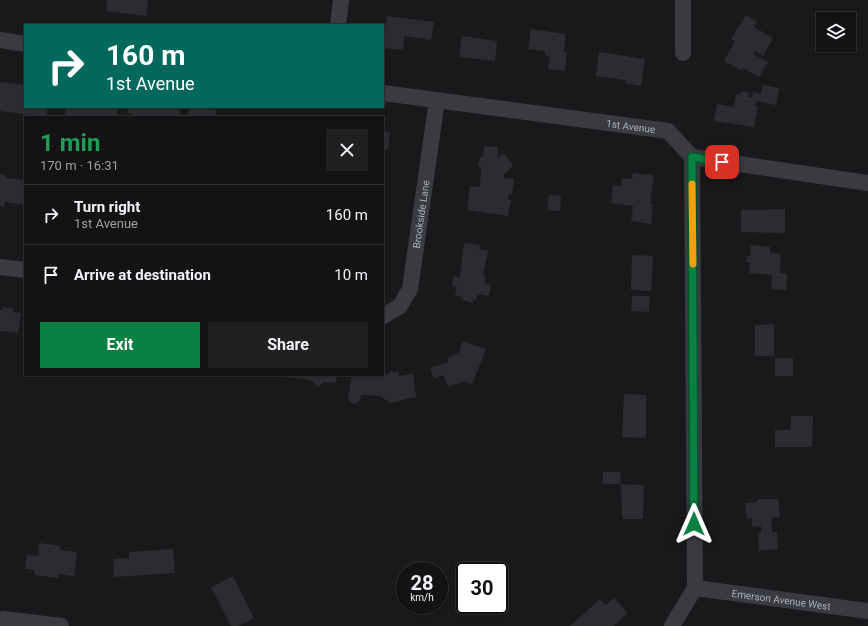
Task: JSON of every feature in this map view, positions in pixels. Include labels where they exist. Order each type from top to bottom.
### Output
[{"type":"street","points":[[338,24],[341,0]]},
{"type":"street","points":[[683,0],[683,53]]},
{"type":"street","points":[[0,40],[24,44]]},
{"type":"street","name":"1st Avenue","points":[[384,93],[668,131],[692,157]]},
{"type":"street","name":"Brookside Lane","points":[[384,315],[400,306],[410,290],[437,100]]},
{"type":"street","points":[[672,626],[695,588],[692,157],[868,183]]},
{"type":"street","points":[[0,267],[24,270]]},
{"type":"street","name":"Emerson Avenue West","points":[[695,588],[868,611]]},
{"type":"street","points":[[3,622],[61,626]]},
{"type":"building","points":[[107,0],[148,0],[146,16],[106,11]]},
{"type":"building","points":[[746,15],[757,22],[754,27],[773,38],[763,56],[755,51],[753,54],[768,62],[759,77],[743,68],[742,71],[724,61],[735,41],[731,39]]},
{"type":"building","points":[[387,16],[434,22],[431,40],[404,36],[403,50],[384,48]]},
{"type":"building","points":[[531,29],[566,34],[564,52],[567,52],[565,71],[548,69],[550,57],[545,56],[545,51],[528,49]]},
{"type":"building","points":[[462,36],[497,41],[495,61],[459,57]]},
{"type":"building","points":[[599,52],[645,59],[641,86],[626,83],[626,80],[596,76]]},
{"type":"building","points":[[0,82],[24,85],[24,108],[48,108],[46,116],[0,111]]},
{"type":"building","points":[[763,85],[779,88],[776,105],[756,101],[755,107],[758,107],[754,127],[714,121],[717,104],[734,107],[736,94],[740,95],[741,91],[749,92],[748,97],[752,98],[753,92],[761,94]]},
{"type":"building","points":[[66,108],[118,108],[117,116],[65,116]]},
{"type":"building","points":[[128,108],[180,108],[179,116],[132,116],[132,114],[127,113]]},
{"type":"building","points":[[189,108],[216,110],[215,116],[188,116]]},
{"type":"building","points":[[384,131],[390,132],[388,150],[384,149]]},
{"type":"building","points":[[484,146],[498,147],[497,158],[504,153],[513,166],[504,174],[504,178],[514,179],[512,194],[509,194],[508,200],[511,200],[508,216],[467,210],[470,186],[480,187],[481,167],[478,166],[480,157],[483,157]]},
{"type":"building","points":[[633,173],[654,175],[650,204],[653,204],[651,224],[631,221],[633,206],[611,203],[613,185],[621,186],[622,178],[632,179]]},
{"type":"building","points":[[0,174],[5,175],[5,178],[24,180],[24,205],[5,202],[4,207],[0,206]]},
{"type":"building","points":[[549,195],[561,196],[560,211],[547,210]]},
{"type":"building","points":[[785,209],[785,233],[741,232],[741,210]]},
{"type":"building","points":[[464,243],[480,245],[479,249],[488,251],[483,275],[486,276],[485,284],[491,285],[489,296],[477,294],[476,300],[473,300],[473,303],[462,300],[463,297],[455,296],[457,286],[452,286],[453,276],[460,277]]},
{"type":"building","points":[[751,245],[770,247],[770,253],[781,254],[780,273],[787,274],[786,290],[771,289],[772,275],[749,273],[750,263],[746,262],[747,256],[750,256]]},
{"type":"building","points":[[632,255],[653,256],[651,291],[631,290]]},
{"type":"building","points":[[632,296],[650,296],[649,312],[631,311]]},
{"type":"building","points":[[3,307],[13,308],[13,312],[21,313],[18,333],[0,331],[0,310],[2,310]]},
{"type":"building","points":[[774,324],[774,356],[755,356],[755,325]]},
{"type":"building","points":[[463,341],[486,349],[473,382],[470,384],[465,381],[448,387],[443,375],[434,379],[430,368],[448,362],[447,358],[459,352]]},
{"type":"building","points":[[775,358],[793,358],[793,376],[775,376]]},
{"type":"building","points":[[390,371],[399,372],[399,376],[413,374],[416,397],[390,403],[380,396],[361,395],[360,400],[356,404],[351,403],[348,399],[352,376],[384,376],[389,374]]},
{"type":"building","points":[[337,376],[336,383],[324,382],[318,387],[311,380],[285,377]]},
{"type":"building","points":[[624,394],[646,395],[646,438],[622,437]]},
{"type":"building","points":[[791,416],[813,416],[812,447],[775,447],[775,430],[790,430]]},
{"type":"building","points":[[603,472],[620,472],[621,484],[603,484]]},
{"type":"building","points":[[621,484],[644,485],[643,519],[622,519]]},
{"type":"building","points":[[757,499],[778,499],[780,517],[771,518],[772,532],[777,532],[778,549],[759,551],[758,533],[761,533],[761,526],[752,527],[752,518],[747,519],[745,503],[757,502]]},
{"type":"building","points":[[39,543],[61,546],[60,550],[77,552],[74,576],[59,574],[58,578],[34,575],[35,570],[25,569],[27,555],[38,556]]},
{"type":"building","points":[[173,549],[175,573],[114,577],[113,559],[129,558],[129,552]]},
{"type":"building","points":[[233,576],[254,618],[239,626],[231,626],[211,587]]},
{"type":"building","points":[[614,598],[628,613],[614,626],[570,626],[600,599],[606,605]]},
{"type":"slow traffic","points":[[692,184],[693,264]]},
{"type":"route","points":[[694,524],[692,157],[722,162]]}]
